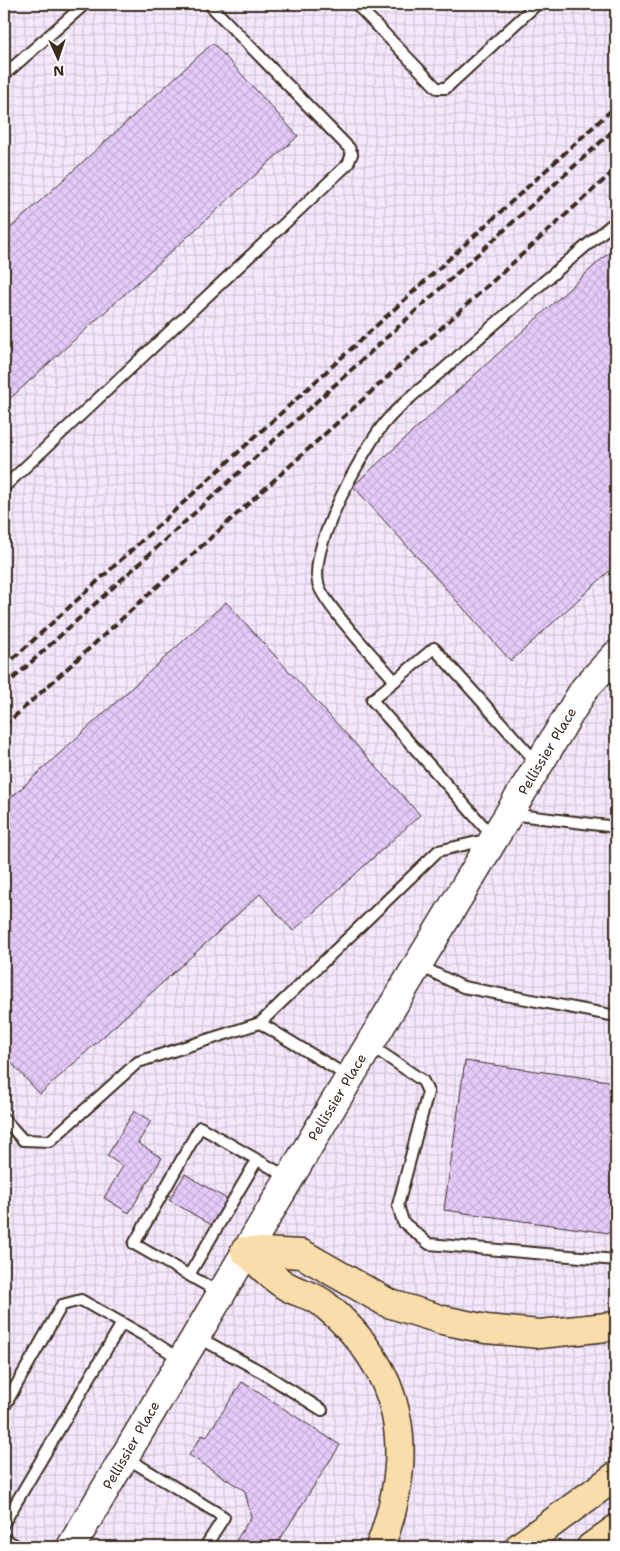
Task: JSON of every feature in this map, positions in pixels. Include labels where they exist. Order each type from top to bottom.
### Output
[{"type":"highway","points":[[245,1251],[302,1254],[388,1303],[443,1320],[486,1329],[540,1334],[616,1326]]},
{"type":"highway","points":[[245,1251],[284,1285],[322,1302],[350,1328],[368,1350],[380,1372],[397,1421],[400,1448],[400,1477],[392,1514],[380,1547]]},
{"type":"highway","points":[[519,1547],[616,1476]]},
{"type":"highway","points":[[592,1547],[616,1529]]},
{"type":"main road","name":"Pellissier Place","points":[[71,1547],[245,1251],[585,688],[616,655]]},
{"type":"lane","points":[[4,75],[85,4]]},
{"type":"lane","points":[[4,487],[348,164],[352,154],[349,148],[209,4]]},
{"type":"lane","points":[[356,4],[437,88],[441,89],[446,88],[537,4]]},
{"type":"lane","points":[[395,681],[331,606],[318,585],[316,567],[321,547],[344,491],[384,424],[474,343],[616,221]]},
{"type":"lane","points":[[4,1119],[23,1140],[50,1141],[138,1062],[260,1022],[438,851],[494,838],[372,701],[434,648],[539,765]]},
{"type":"lane","points":[[509,814],[616,827]]},
{"type":"lane","points":[[417,965],[463,987],[616,1016]]},
{"type":"lane","points":[[260,1022],[350,1077]]},
{"type":"lane","points":[[369,1044],[424,1081],[428,1092],[398,1205],[403,1222],[429,1244],[616,1260]]},
{"type":"lane","points":[[220,1293],[134,1244],[200,1128],[289,1178]]},
{"type":"lane","points":[[189,1275],[257,1160]]},
{"type":"lane","points":[[4,1406],[62,1305],[81,1300],[181,1360]]},
{"type":"lane","points":[[4,1523],[122,1323]]},
{"type":"lane","points":[[196,1335],[260,1371],[322,1410]]},
{"type":"lane","points":[[124,1456],[224,1517],[205,1547]]},
{"type":"lane","points":[[4,1539],[18,1547]]},
{"type":"shaded area","points":[[4,4],[616,4],[616,1547],[4,1547]]},
{"type":"building","points":[[213,43],[298,136],[4,404],[4,234]]},
{"type":"building","points":[[616,246],[616,565],[511,661],[353,486]]},
{"type":"building","points":[[226,602],[420,815],[293,931],[260,894],[40,1094],[4,1055],[4,804]]},
{"type":"building","points":[[465,1061],[616,1082],[616,1234],[444,1210]]},
{"type":"building","points":[[134,1111],[151,1121],[138,1143],[162,1158],[129,1213],[104,1198],[123,1166],[107,1156]]},
{"type":"building","points":[[185,1174],[230,1201],[215,1227],[169,1200]]},
{"type":"building","points":[[242,1382],[340,1445],[275,1547],[232,1547],[251,1517],[245,1491],[189,1455],[202,1435],[206,1437]]},
{"type":"railway","points":[[4,667],[616,106]]},
{"type":"railway","points":[[4,687],[616,128]]},
{"type":"railway","points":[[4,726],[616,169]]}]
